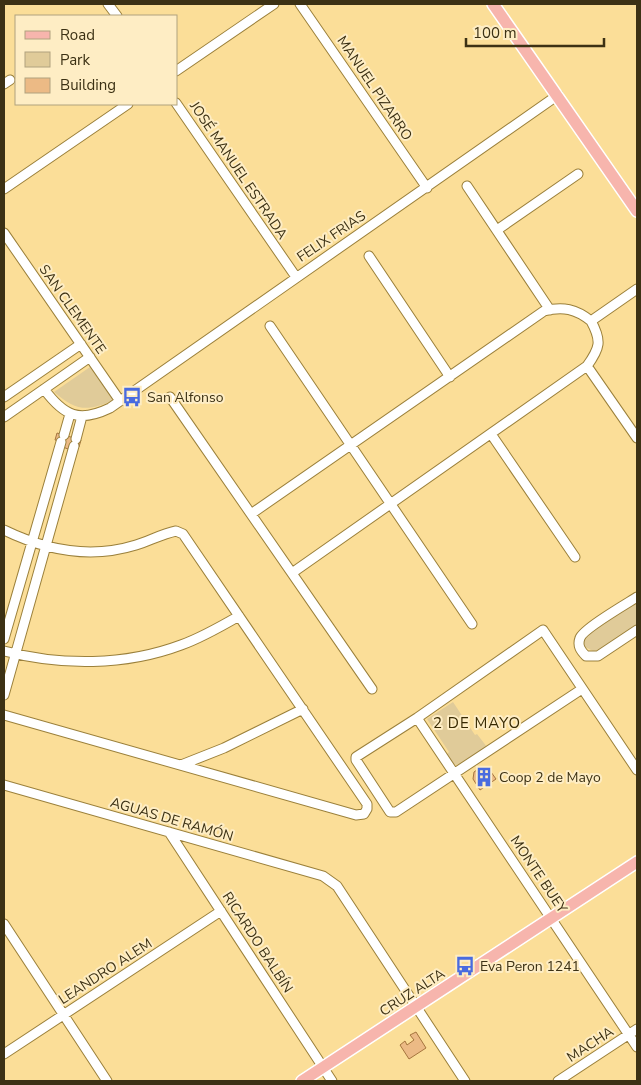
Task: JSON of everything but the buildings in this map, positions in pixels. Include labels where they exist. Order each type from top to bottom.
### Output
[{"type":"main road","points":[[494,4],[637,211]]},
{"type":"main road","name":"CRUZ ALTA","points":[[302,1081],[637,862]]},
{"type":"street","points":[[108,4],[116,15]]},
{"type":"street","points":[[178,69],[274,4]]},
{"type":"street","name":"MANUEL PIZARRO","points":[[300,4],[427,188]]},
{"type":"street","name":"FELIX FRIAS","points":[[82,416],[100,413],[120,401],[558,96]]},
{"type":"street","points":[[4,190],[127,105]]},
{"type":"street","name":"JOSÉ MANUEL ESTRADA","points":[[177,105],[296,277]]},
{"type":"street","points":[[497,230],[578,174]]},
{"type":"street","points":[[467,186],[550,310]]},
{"type":"street","name":"SAN CLEMENTE","points":[[4,233],[120,401]]},
{"type":"street","points":[[369,256],[450,377]]},
{"type":"street","points":[[590,321],[637,289]]},
{"type":"street","points":[[251,514],[544,312],[561,308],[581,313],[597,331],[598,349],[581,372],[292,573]]},
{"type":"street","points":[[270,326],[472,624]]},
{"type":"street","points":[[4,398],[81,344]]},
{"type":"street","points":[[4,417],[90,357]]},
{"type":"street","points":[[587,366],[637,438]]},
{"type":"street","points":[[4,695],[82,416],[70,414],[58,406],[44,389]]},
{"type":"street","points":[[170,397],[372,689]]},
{"type":"street","points":[[4,639],[70,414]]},
{"type":"street","points":[[491,434],[575,557]]},
{"type":"street","points":[[4,530],[32,543],[88,552],[110,551],[136,545],[171,532],[180,532],[303,709],[367,804],[367,809],[364,814],[356,815],[4,715]]},
{"type":"street","points":[[637,597],[582,633],[578,644],[586,656],[598,656],[637,630]]},
{"type":"street","points":[[4,651],[47,660],[115,660],[138,657],[181,645],[201,637],[239,616]]},
{"type":"street","points":[[582,689],[396,812],[390,812],[356,760],[356,757],[417,718],[543,630],[637,770]]},
{"type":"street","points":[[181,765],[224,748],[303,709]]},
{"type":"street","name":"MONTE BUEY","points":[[417,718],[552,918],[633,1032],[637,1047]]},
{"type":"street","name":"AGUAS DE RAMÓN","points":[[4,784],[323,876],[337,886],[416,1007]]},
{"type":"street","name":"RICARDO BALBÍN","points":[[169,832],[332,1081]]},
{"type":"street","name":"LEANDRO ALEM","points":[[4,1054],[221,911]]},
{"type":"street","points":[[4,924],[107,1081]]},
{"type":"street","points":[[416,1007],[465,1081]]},
{"type":"street","name":"MACHA","points":[[558,1081],[633,1032]]},
{"type":"green space","points":[[90,367],[114,400],[89,408],[82,408],[69,403],[54,392]]},
{"type":"green space","points":[[637,599],[637,625],[600,650],[593,651],[583,646],[584,634]]},
{"type":"green space","points":[[453,702],[475,735],[477,734],[487,747],[463,763],[456,765],[446,755],[449,752],[427,719]]},
{"type":"place","name":"San Alfonso","points":[[132,397]]},
{"type":"place","name":"Coop 2 de Mayo","points":[[484,777]]},
{"type":"place","name":"Eva Peron 1241","points":[[465,966]]},
{"type":"district","name":"2 DE MAYO","points":[[477,723]]}]
